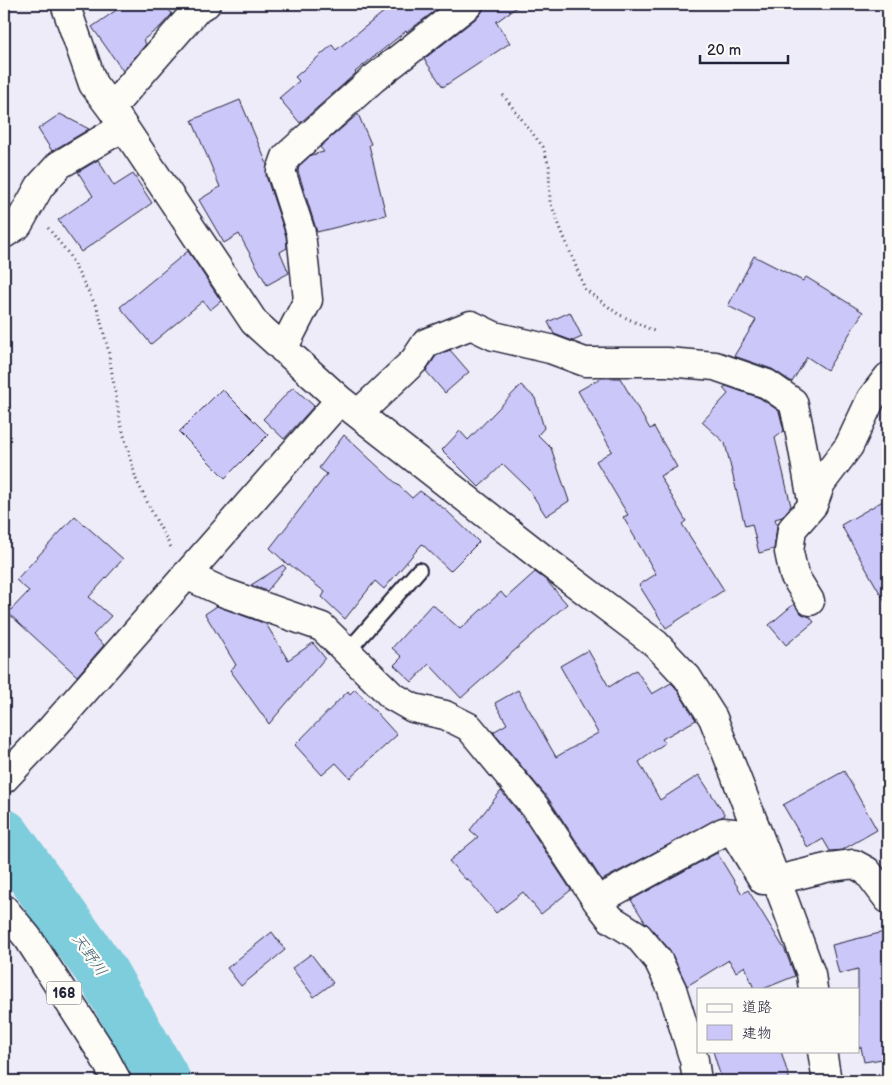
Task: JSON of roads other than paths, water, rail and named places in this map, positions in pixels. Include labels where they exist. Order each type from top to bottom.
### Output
[{"type":"main road","points":[[65,4],[93,84],[254,322],[349,407],[656,644],[688,677],[713,718],[811,974],[813,988]]},
{"type":"main road","points":[[4,234],[18,225],[40,186],[59,165],[117,118],[198,7],[206,4]]},
{"type":"main road","points":[[283,348],[308,300],[301,233],[281,171],[286,157],[373,79],[469,4]]},
{"type":"main road","points":[[11,772],[186,575],[349,407],[414,361],[426,344],[471,325],[494,336],[550,349],[585,362],[667,362],[715,366],[767,384],[793,402],[802,436],[807,477],[813,505]]},
{"type":"main road","points":[[810,601],[794,574],[789,552],[792,529],[813,505],[821,483],[849,446],[871,399],[888,377]]},
{"type":"main road","points":[[186,575],[225,593],[322,627],[392,696],[413,708],[445,715],[468,727],[535,807],[597,902],[611,919],[638,936],[658,960],[672,989],[694,1060],[697,1081]]},
{"type":"main road","points":[[597,902],[723,832],[734,833],[762,880],[776,880],[830,867],[854,864],[867,871],[888,899]]},
{"type":"main road","name":"168","points":[[4,909],[28,938],[102,1053],[117,1081]]},
{"type":"main road","points":[[822,1052],[827,1081]]},
{"type":"lane","points":[[347,652],[419,570]]},
{"type":"waterway","name":"天野川","points":[[4,835],[102,972],[165,1081]]}]
